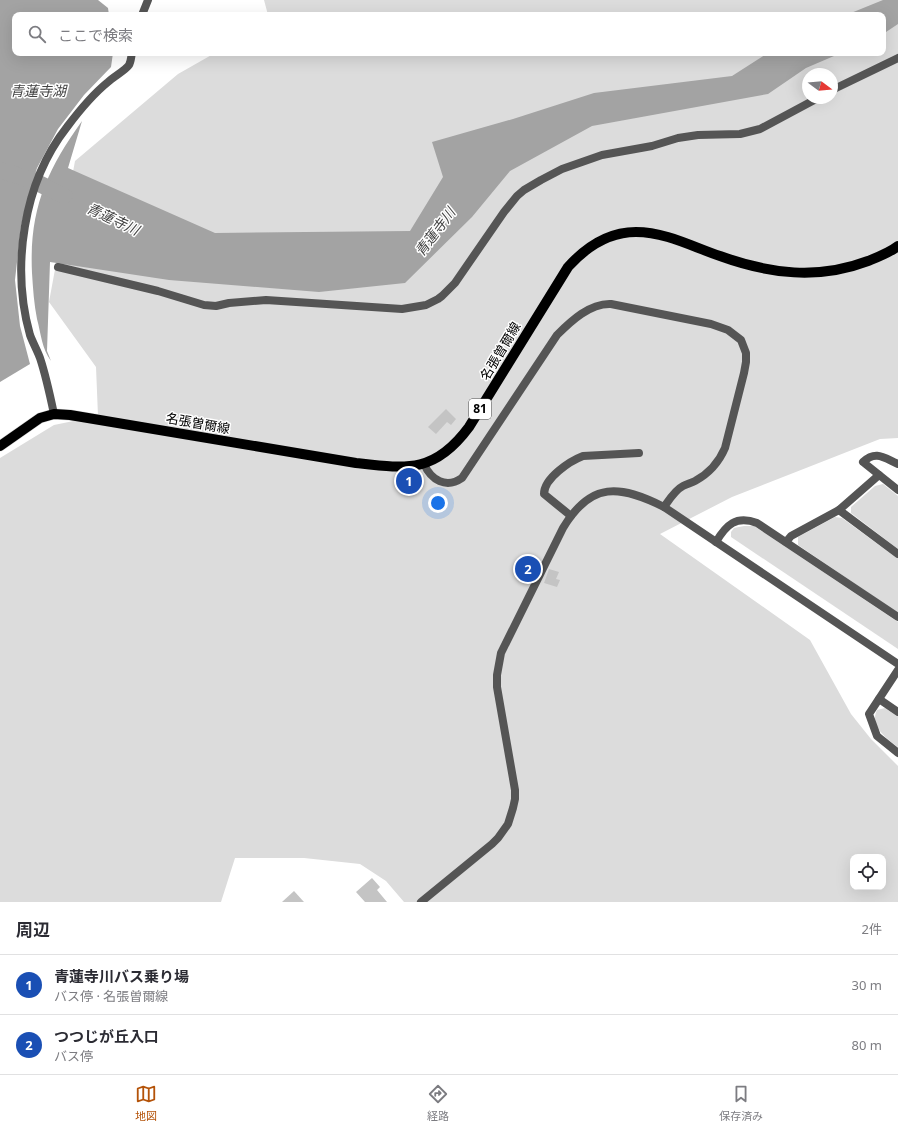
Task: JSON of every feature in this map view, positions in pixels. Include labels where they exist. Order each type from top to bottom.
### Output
[{"type":"main road","name":"名張曽爾線","points":[[0,446],[40,418],[54,414],[70,415],[356,463],[384,466],[414,466],[424,464],[443,455],[461,438],[568,267],[588,248],[607,238],[625,233],[636,232],[659,234],[722,257],[763,269],[808,273],[834,271],[858,264],[884,254],[898,246]]},
{"type":"street","points":[[143,12],[148,0]]},
{"type":"street","points":[[54,414],[40,358],[31,336],[26,318],[21,271],[23,243],[29,203],[40,174],[60,135],[80,109],[107,83],[129,65],[131,56]]},
{"type":"street","points":[[838,87],[898,58]]},
{"type":"street","points":[[58,267],[158,291],[204,305],[216,306],[228,303],[266,300],[402,309],[418,306],[438,300],[448,291],[466,268],[504,212],[524,190],[562,169],[602,155],[652,146],[684,137],[698,135],[740,134],[760,129],[807,104]]},
{"type":"street","points":[[424,464],[434,478],[441,482],[456,482],[462,478],[558,335],[572,321],[590,309],[597,305],[611,304],[719,326],[736,335],[741,340],[746,353],[744,373],[721,456],[704,476],[677,490],[664,507]]},
{"type":"street","points":[[571,516],[544,494],[546,487],[561,469],[575,459],[583,456],[639,453]]},
{"type":"street","points":[[898,464],[878,455],[872,455],[863,462],[898,490]]},
{"type":"street","points":[[786,542],[791,536],[839,510],[880,475]]},
{"type":"street","points":[[421,902],[498,838],[508,824],[515,799],[515,790],[497,686],[498,664],[501,653],[571,516],[583,503],[601,493],[623,491],[634,494],[664,507],[898,664]]},
{"type":"street","points":[[839,510],[898,554]]},
{"type":"street","points":[[716,542],[725,528],[729,525],[738,521],[748,520],[757,523],[898,617]]},
{"type":"street","points":[[898,670],[869,714],[877,736],[898,753]]},
{"type":"street","points":[[879,699],[898,712]]},
{"type":"shaded area","points":[[264,0],[898,0],[898,438],[880,439],[732,497],[660,534],[810,640],[851,714],[871,739],[898,766],[898,902],[404,902],[386,881],[360,864],[304,858],[235,858],[221,902],[0,902],[0,458],[54,425],[98,416],[96,367],[49,302],[75,161],[178,74],[210,56],[886,56],[886,12],[267,12]]},
{"type":"shaded area","points":[[883,484],[898,496],[898,549],[851,513],[851,507],[875,486]]},
{"type":"shaded area","points":[[835,517],[842,518],[898,559],[898,613],[798,545],[798,537]]},
{"type":"shaded area","points":[[754,526],[898,622],[898,649],[731,537],[731,532],[734,528]]},
{"type":"shaded area","points":[[885,708],[898,717],[898,747],[880,732],[875,721],[877,710]]},
{"type":"water","name":"青蓮寺湖","points":[[0,0],[98,0],[108,8],[109,12],[12,12],[12,56],[113,56],[111,67],[84,95],[58,129],[37,168],[21,226],[15,280],[20,326],[30,364],[0,382]]},
{"type":"water","points":[[883,0],[898,0],[898,24],[886,32],[886,12],[853,12]]},
{"type":"water","points":[[763,56],[834,56],[806,68],[802,68],[802,71],[768,94],[592,126],[510,171],[472,217],[405,283],[319,292],[169,280],[50,262],[47,351],[51,361],[48,356],[42,341],[34,296],[32,273],[33,230],[42,192],[69,139],[82,121],[68,168],[215,233],[410,231],[443,177],[432,142],[513,119],[594,93],[732,76]]},
{"type":"building","points":[[446,409],[456,419],[451,425],[447,422],[436,434],[428,427]]},
{"type":"building","points":[[549,569],[559,572],[556,579],[560,580],[557,587],[544,583]]},
{"type":"building","points":[[372,878],[380,887],[377,890],[387,902],[365,902],[356,892]]},
{"type":"building","points":[[294,891],[304,902],[282,902]]},
{"type":"waterway","name":"青蓮寺川","points":[[0,170],[32,180],[64,196]]},
{"type":"place","name":"青蓮寺川バス乗り場","points":[[409,481]]},
{"type":"place","name":"つつじが丘入口","points":[[528,569]]}]
